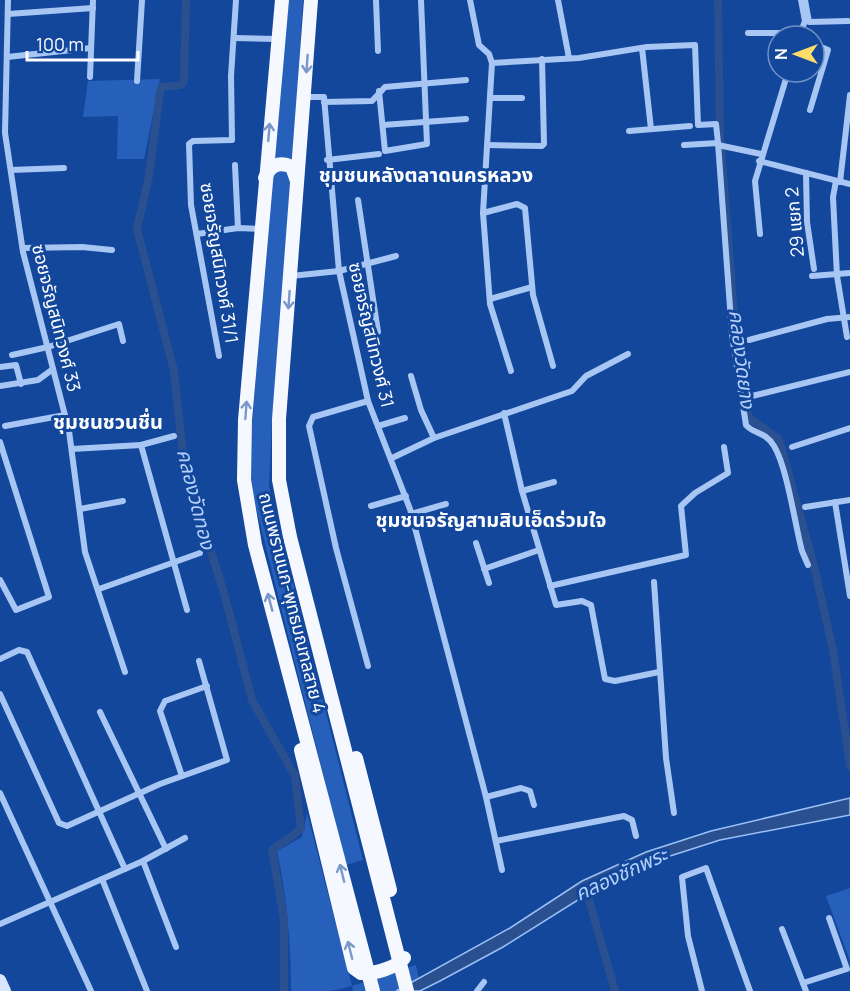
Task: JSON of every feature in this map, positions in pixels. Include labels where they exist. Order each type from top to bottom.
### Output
[{"type":"main road","name":"ถนนพรานนก-พุทธมณฑลสาย 4","points":[[282,2],[260,230],[245,420],[244,480],[255,545],[373,991]]},
{"type":"main road","name":"ถนนพรานนก-พุทธมณฑลสาย 4","points":[[311,2],[279,419],[279,480],[288,527],[407,991]]},
{"type":"main road","points":[[265,180],[268,170],[285,164],[295,172],[298,184]]},
{"type":"main road","points":[[284,659],[309,788],[354,968],[362,974],[371,973],[401,962],[405,956],[405,949],[356,756],[321,650]]},
{"type":"street","name":"ซอยจรัญสนิทวงศ์ 33","points":[[8,0],[5,133],[23,248],[65,415],[86,552],[125,672]]},
{"type":"street","points":[[90,77],[93,0]]},
{"type":"street","points":[[137,81],[142,0]]},
{"type":"street","name":"ซอยจรัญสนิทวงศ์ 31/1","points":[[219,356],[190,205],[189,144],[193,141],[232,140],[231,76],[237,0]]},
{"type":"street","points":[[376,0],[378,51]]},
{"type":"street","points":[[379,91],[385,151],[427,144],[421,0]]},
{"type":"street","points":[[470,0],[479,45],[489,54],[492,63],[483,213],[490,299],[511,371]]},
{"type":"street","points":[[558,0],[569,58]]},
{"type":"street","points":[[801,0],[804,24]]},
{"type":"street","points":[[805,0],[809,22],[848,21]]},
{"type":"street","points":[[8,14],[93,8]]},
{"type":"street","points":[[748,33],[766,33]]},
{"type":"street","points":[[235,38],[277,39]]},
{"type":"street","points":[[492,63],[569,58],[642,48],[695,45],[698,126],[716,124],[732,335],[746,425],[764,434],[780,457],[797,534],[808,565]]},
{"type":"street","points":[[7,57],[91,48]]},
{"type":"street","points":[[642,48],[651,129]]},
{"type":"street","points":[[487,145],[542,146],[544,144],[542,59]]},
{"type":"street","points":[[304,97],[324,97],[324,102],[372,101],[379,91],[391,86],[466,80]]},
{"type":"street","points":[[760,234],[755,181],[760,158],[784,84]]},
{"type":"street","points":[[810,110],[818,84]]},
{"type":"street","points":[[847,337],[847,317],[837,274],[833,197],[838,182],[850,95]]},
{"type":"street","points":[[490,98],[522,98]]},
{"type":"street","name":"ซอยจรัญสนิทวงศ์ 31","points":[[324,102],[327,160],[339,271],[368,401],[406,496],[486,797],[502,870]]},
{"type":"street","points":[[383,125],[466,119]]},
{"type":"street","points":[[629,131],[690,126]]},
{"type":"street","points":[[684,145],[718,144],[806,173],[850,184]]},
{"type":"street","points":[[327,160],[379,154]]},
{"type":"street","points":[[235,165],[238,228]]},
{"type":"street","points":[[11,170],[64,168]]},
{"type":"street","name":"29 แยก 2","points":[[806,173],[807,222],[814,269]]},
{"type":"street","points":[[358,200],[378,332]]},
{"type":"street","points":[[483,213],[523,205],[532,287],[554,366]]},
{"type":"street","points":[[197,234],[238,228],[260,230]]},
{"type":"street","points":[[23,248],[82,247],[112,250]]},
{"type":"street","points":[[290,276],[339,271],[396,256]]},
{"type":"street","points":[[812,276],[850,273]]},
{"type":"street","points":[[490,299],[532,287]]},
{"type":"street","points":[[749,340],[827,319],[847,317]]},
{"type":"street","points":[[12,355],[48,347],[119,324],[123,341]]},
{"type":"street","points":[[392,458],[434,438],[572,391],[586,376],[628,354]]},
{"type":"street","points":[[0,367],[16,365],[21,384]]},
{"type":"street","points":[[0,386],[38,380],[53,369]]},
{"type":"street","points":[[752,396],[850,372]]},
{"type":"street","points":[[411,376],[421,410],[434,438]]},
{"type":"street","points":[[368,401],[314,417],[309,426],[336,548],[368,666]]},
{"type":"street","points":[[504,414],[522,491],[556,605],[582,601],[591,605],[605,679],[615,681],[659,672]]},
{"type":"street","points":[[5,426],[65,415]]},
{"type":"street","points":[[378,426],[405,418]]},
{"type":"street","points":[[792,447],[850,428]]},
{"type":"street","points":[[72,449],[141,445],[174,436]]},
{"type":"street","points":[[0,442],[49,597],[16,610],[0,580]]},
{"type":"street","points":[[141,445],[187,610]]},
{"type":"street","points":[[550,586],[686,555],[680,510],[695,493],[728,473],[724,447]]},
{"type":"street","points":[[522,491],[554,482]]},
{"type":"street","points":[[371,506],[406,496]]},
{"type":"street","points":[[805,507],[850,500]]},
{"type":"street","points":[[80,509],[123,501]]},
{"type":"street","points":[[835,502],[850,596]]},
{"type":"street","points":[[411,514],[446,504]]},
{"type":"street","points":[[476,543],[489,583]]},
{"type":"street","points":[[484,568],[539,550]]},
{"type":"street","points":[[99,589],[200,553]]},
{"type":"street","points":[[654,582],[666,758],[674,813]]},
{"type":"street","points":[[0,658],[19,650],[27,652],[125,868]]},
{"type":"street","points":[[0,694],[59,823],[67,826],[138,794],[227,760],[199,661]]},
{"type":"street","points":[[182,776],[160,711],[161,706],[165,701],[207,686]]},
{"type":"street","points":[[100,712],[166,849]]},
{"type":"street","points":[[486,797],[522,788],[530,791],[534,806]]},
{"type":"street","points":[[0,793],[91,991]]},
{"type":"street","points":[[496,842],[624,816],[632,820],[636,836]]},
{"type":"street","points":[[0,924],[143,861],[185,838]]},
{"type":"street","points":[[143,861],[176,948]]},
{"type":"street","points":[[702,991],[688,936],[682,878],[706,868],[750,991]]},
{"type":"street","points":[[102,879],[147,991]]},
{"type":"street","points":[[803,983],[847,969],[829,918]]},
{"type":"street","points":[[782,929],[806,991]]},
{"type":"street","points":[[0,980],[5,991]]},
{"type":"street","points":[[477,991],[484,982]]},
{"type":"shaded area","points":[[289,0],[303,0],[293,163],[272,161]]},
{"type":"shaded area","points":[[160,79],[144,159],[117,159],[118,116],[83,117],[88,81]]},
{"type":"shaded area","points":[[284,168],[291,177],[269,486],[363,860],[346,865],[251,488],[250,454],[271,175]]},
{"type":"shaded area","points":[[307,813],[352,986],[331,991],[291,991],[288,921],[277,851],[302,837]]},
{"type":"shaded area","points":[[850,888],[850,961],[826,896]]},
{"type":"shaded area","points":[[416,965],[421,991],[353,991],[352,986]]},
{"type":"water","name":"คลองชักพระ","points":[[850,798],[850,815],[720,840],[667,857],[589,893],[503,947],[420,991],[396,991],[510,928],[582,881],[646,852],[711,831]]},
{"type":"waterway","name":"คลองวัดทอง","points":[[186,0],[184,81],[181,85],[162,87],[160,92],[149,176],[137,229],[174,371],[184,465],[224,593],[252,700],[295,776],[301,828],[272,850],[284,919],[284,991]]},
{"type":"waterway","name":"คลองวัดยาง","points":[[718,0],[720,135],[737,352]]},
{"type":"waterway","name":"คลองวัดยาง","points":[[743,390],[749,418],[779,439],[813,562],[833,650],[850,766]]},
{"type":"waterway","name":"คลองชักพระ","points":[[585,886],[615,991]]},
{"type":"district","name":"ชุมชนหลังตลาดนครหลวง","points":[[426,175]]},
{"type":"district","name":"ชุมชนชวนชื่น","points":[[108,422]]},
{"type":"district","name":"ชุมชนจรัญสามสิบเอ็ดร่วมใจ","points":[[491,520]]}]
